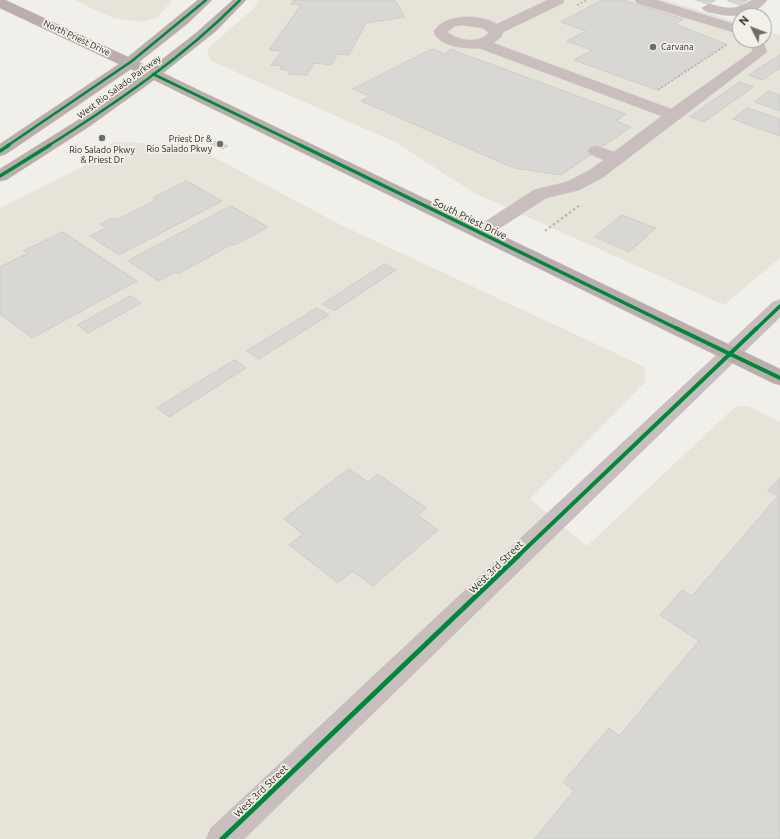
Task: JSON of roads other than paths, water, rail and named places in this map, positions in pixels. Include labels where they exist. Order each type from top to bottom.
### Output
[{"type":"main road","name":"West Rio Salado Parkway","points":[[0,150],[48,120],[173,30],[206,0]]},
{"type":"main road","name":"West Rio Salado Parkway","points":[[0,176],[51,146],[153,74],[204,33],[240,0]]},
{"type":"main road","name":"North Priest Drive","points":[[0,3],[153,74]]},
{"type":"main road","name":"South Priest Drive","points":[[153,74],[780,378]]},
{"type":"street","points":[[479,43],[493,38],[496,30],[558,0]]},
{"type":"street","points":[[642,0],[732,28]]},
{"type":"street","points":[[681,0],[724,13],[739,14],[761,0]]},
{"type":"street","points":[[496,30],[487,24],[471,20],[447,24],[441,31],[446,38],[453,41],[479,43],[673,114]]},
{"type":"street","points":[[480,233],[540,194],[558,191],[586,181],[673,114],[760,52],[758,48]]},
{"type":"street","points":[[596,151],[616,159]]},
{"type":"street","name":"West 3rd Street","points":[[222,839],[780,306]]},
{"type":"place","name":"Carvana","points":[[653,47]]},
{"type":"place","name":"Rio Salado Pkwy & Priest Dr","points":[[102,138]]},
{"type":"place","name":"Priest Dr & Rio Salado Pkwy","points":[[220,144]]}]
